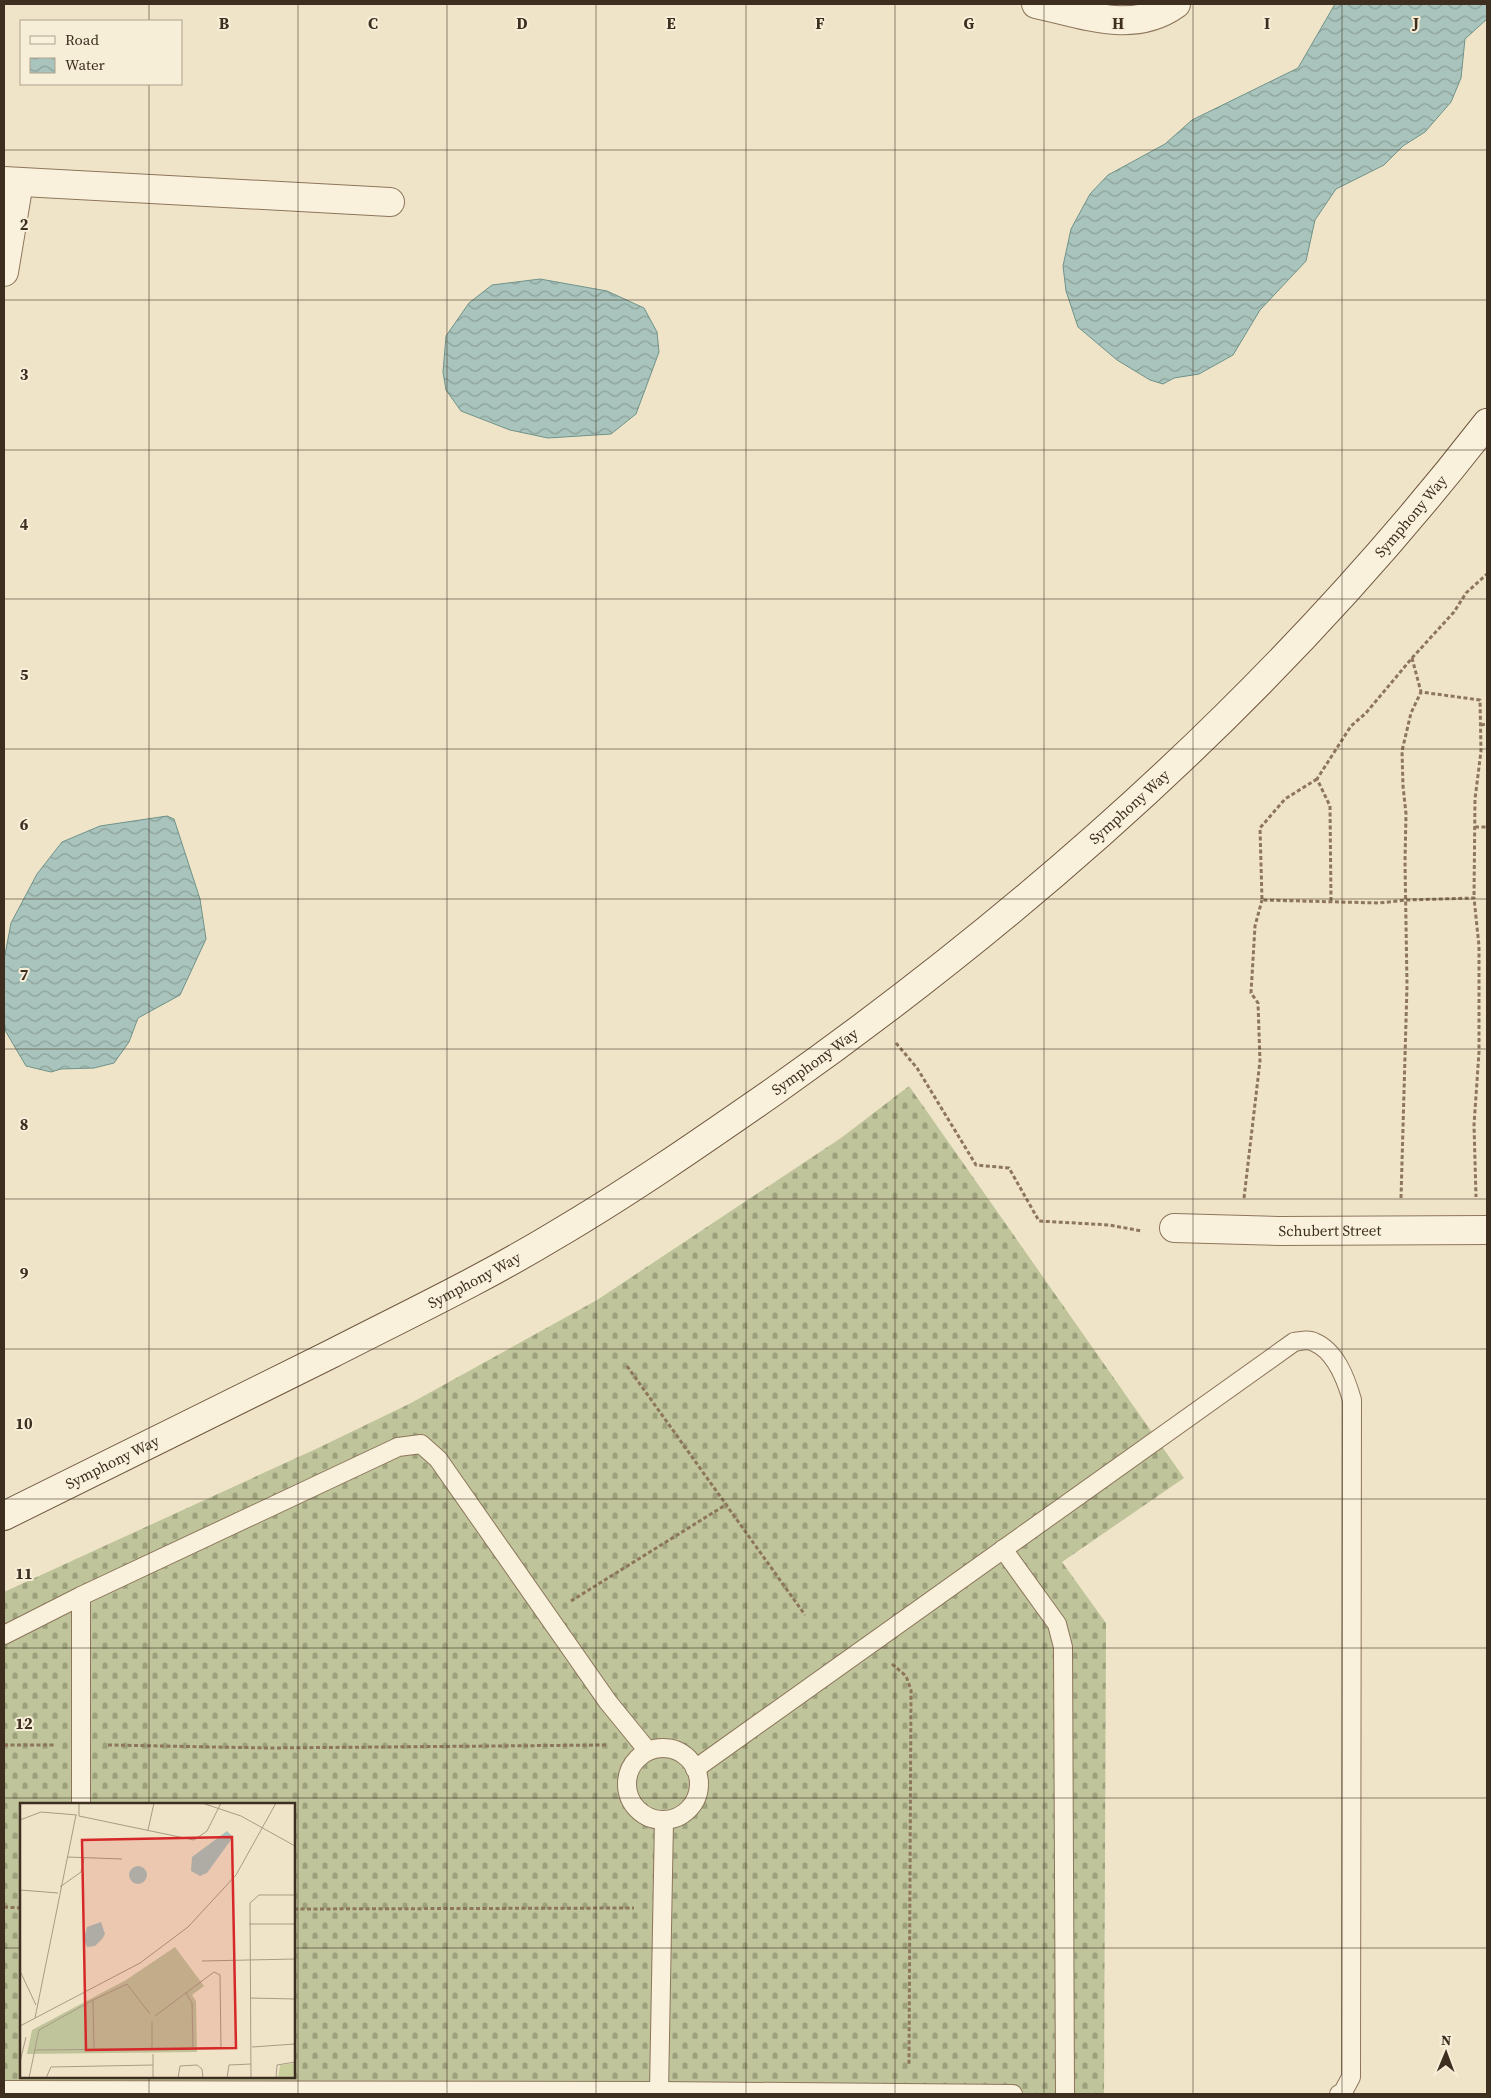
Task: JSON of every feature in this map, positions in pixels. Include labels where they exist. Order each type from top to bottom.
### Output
[{"type":"main road","points":[[1036,4],[1114,21],[1131,22],[1148,18],[1176,4]]},
{"type":"main road","points":[[4,272],[12,182],[390,202]]},
{"type":"main road","name":"Symphony Way","points":[[4,1516],[411,1314],[554,1237],[693,1148],[838,1046],[958,954],[1039,888],[1230,714],[1311,629],[1389,541],[1487,423]]},
{"type":"main road","name":"Schubert Street","points":[[1174,1228],[1243,1230],[1482,1230]]},
{"type":"lane","points":[[695,1769],[1294,1342],[1313,1341],[1325,1349],[1344,1374],[1352,1400],[1351,2077],[1342,2094],[1339,2094]]},
{"type":"lane","points":[[4,1634],[398,1447],[422,1444],[438,1458],[608,1702],[644,1746],[678,1751],[690,1761],[698,1774],[699,1789],[694,1803],[684,1814],[671,1819],[657,1820],[643,1815],[633,1805],[626,1781],[630,1769],[644,1746]]},
{"type":"lane","points":[[1003,1549],[1057,1624],[1063,1648],[1065,2094]]},
{"type":"lane","points":[[80,1803],[81,1596]]},
{"type":"lane","points":[[659,2091],[664,1820]]},
{"type":"lane","points":[[4,2090],[79,2083],[1013,2094]]},
{"type":"path","points":[[1243,1230],[1244,1185],[1260,1061],[1258,1003],[1251,993],[1255,926],[1262,900],[1260,828],[1285,799],[1317,779],[1351,726],[1366,713],[1454,612],[1466,593],[1487,574]]},
{"type":"path","points":[[1399,1230],[1407,986],[1406,814],[1402,751],[1411,713],[1421,692],[1412,658]]},
{"type":"path","points":[[1421,692],[1480,700],[1481,724],[1474,898],[1480,946],[1479,1052],[1474,1125],[1482,1230]]},
{"type":"path","points":[[1481,724],[1487,724]]},
{"type":"path","points":[[1317,779],[1330,806],[1331,901]]},
{"type":"path","points":[[1476,826],[1487,827]]},
{"type":"path","points":[[1262,900],[1379,903],[1407,900],[1474,898]]},
{"type":"path","points":[[896,1043],[917,1068],[976,1165],[1009,1168],[1039,1220],[1109,1225],[1148,1232],[1174,1228]]},
{"type":"path","points":[[627,1366],[805,1615]]},
{"type":"path","points":[[548,1615],[727,1504]]},
{"type":"path","points":[[868,1644],[906,1676],[911,1690],[909,2093]]},
{"type":"path","points":[[4,1745],[289,1748],[644,1746]]},
{"type":"path","points":[[4,1907],[20,1908]]},
{"type":"path","points":[[295,1909],[662,1908]]},
{"type":"green space","points":[[909,1086],[1184,1478],[1062,1562],[1106,1623],[1104,2094],[4,2094],[4,1592],[318,1448],[411,1403],[597,1300],[841,1138]]},
{"type":"water","points":[[1335,4],[1487,4],[1487,19],[1465,39],[1461,78],[1451,102],[1425,132],[1403,146],[1384,165],[1336,189],[1315,220],[1306,261],[1260,310],[1233,355],[1199,374],[1174,378],[1163,384],[1150,380],[1117,360],[1078,327],[1066,291],[1063,266],[1071,229],[1090,194],[1108,175],[1165,144],[1192,120],[1298,68]]},
{"type":"water","points":[[540,279],[607,291],[644,308],[657,332],[659,352],[636,414],[611,434],[548,438],[510,430],[461,411],[446,390],[443,372],[446,336],[469,303],[492,285]]},
{"type":"water","points":[[167,816],[174,819],[200,899],[206,939],[180,995],[138,1018],[129,1042],[114,1063],[94,1068],[61,1069],[51,1072],[26,1066],[6,1032],[4,1021],[4,960],[11,923],[37,874],[62,842],[100,826]]}]
